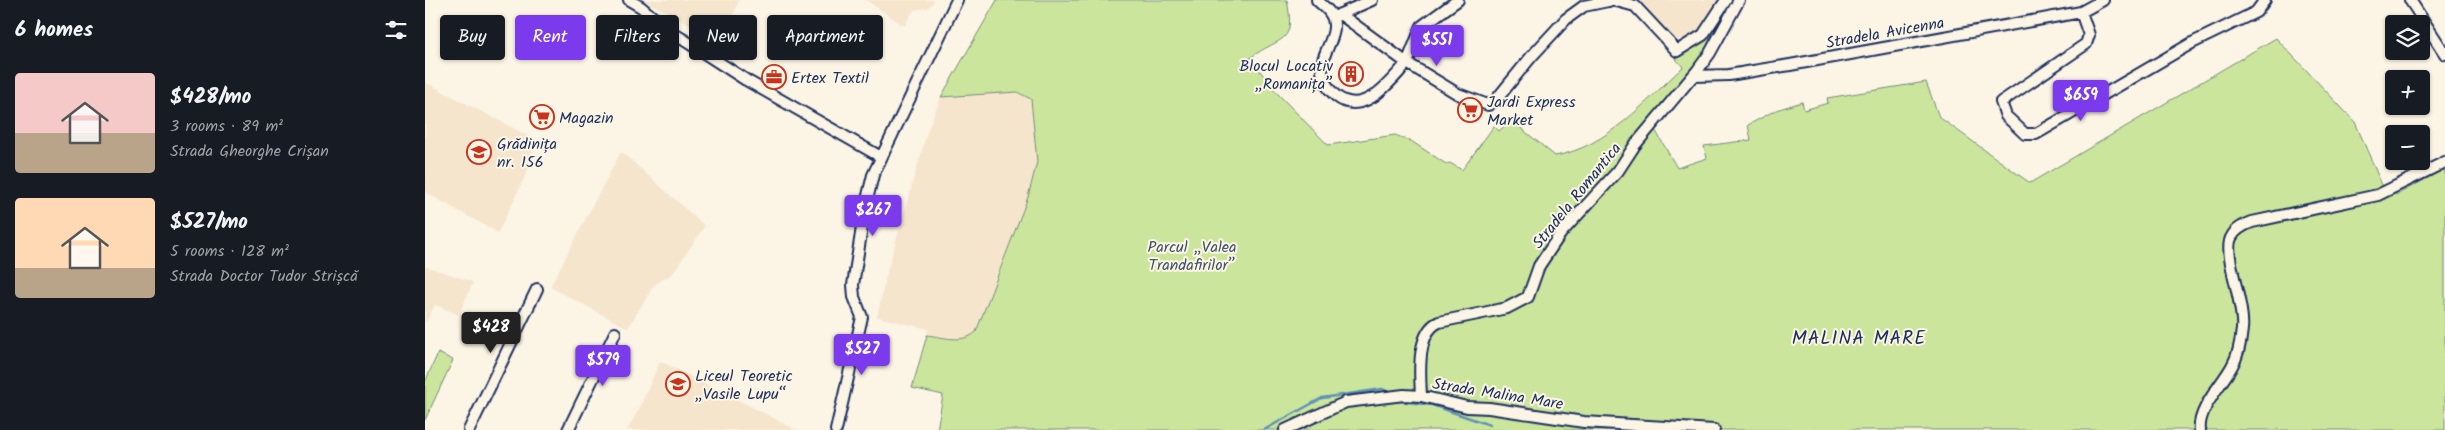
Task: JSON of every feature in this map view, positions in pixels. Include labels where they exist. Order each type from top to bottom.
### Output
[{"type":"street","points":[[629,0],[641,7],[667,29],[746,80],[881,157]]},
{"type":"street","points":[[836,430],[862,317],[854,297],[853,285],[866,203],[881,157],[957,0]]},
{"type":"street","points":[[1317,0],[1337,16],[1407,63],[1458,94],[1488,105],[1496,100],[1531,57],[1566,19],[1584,6],[1613,0],[1624,1],[1635,6],[1677,51],[1703,35],[1726,0]]},
{"type":"street","points":[[1337,16],[1372,0]]},
{"type":"street","points":[[1337,16],[1321,71],[1326,85],[1339,98],[1355,103],[1364,102],[1372,98],[1407,63],[1421,26],[1458,0]]},
{"type":"street","name":"Stradela Romantica","points":[[1421,396],[1420,370],[1424,340],[1430,328],[1439,322],[1507,308],[1528,297],[1539,266],[1561,233],[1618,171],[1635,145],[1694,76],[1710,54],[1739,0]]},
{"type":"street","name":"Stradela Avicenna","points":[[1694,76],[1729,74],[1790,65],[2081,12],[2103,0]]},
{"type":"street","points":[[2081,12],[2089,35],[2086,44],[2001,102],[2006,116],[2025,134],[2036,134],[2192,43],[2256,12],[2265,0]]},
{"type":"street","points":[[2410,0],[2445,54]]},
{"type":"street","points":[[2200,430],[2203,414],[2233,365],[2242,328],[2241,303],[2230,250],[2231,238],[2239,227],[2252,222],[2378,194],[2445,162]]},
{"type":"street","points":[[469,430],[537,289]]},
{"type":"street","points":[[569,430],[615,333]]},
{"type":"street","name":"Strada Malina Mare","points":[[1285,430],[1346,402],[1390,395],[1421,396],[1467,407],[1489,408],[1584,422],[1714,430]]},
{"type":"shaded area","points":[[643,0],[739,0],[733,15],[689,15],[689,24],[679,18],[679,15],[672,15]]},
{"type":"shaded area","points":[[866,0],[935,0],[928,8],[914,10],[904,26]]},
{"type":"shaded area","points":[[1637,0],[1719,0],[1698,32],[1683,41],[1674,38]]},
{"type":"shaded area","name":"Grădinița nr. 156","points":[[425,82],[534,139],[531,164],[498,233],[425,192]]},
{"type":"shaded area","points":[[1017,92],[1031,99],[1037,161],[1028,197],[976,332],[970,338],[963,339],[927,335],[928,329],[877,317],[887,272],[928,129],[941,97]]},
{"type":"shaded area","points":[[620,153],[623,153],[705,226],[672,274],[654,285],[628,328],[550,287]]},
{"type":"shaded area","points":[[425,266],[473,282],[459,315],[435,305],[425,324]]},
{"type":"shaded area","name":"Liceul Teoretic „Vasile Lupu“","points":[[660,361],[796,430],[627,430],[640,407]]},
{"type":"green space","name":"Parcul „Valea Trandafirilor”","points":[[997,0],[1287,0],[1289,25],[1287,33],[1278,42],[1250,58],[1277,93],[1328,145],[1395,135],[1411,141],[1446,164],[1450,163],[1462,170],[1494,126],[1499,131],[1511,120],[1555,156],[1574,151],[1592,143],[1609,133],[1640,108],[1683,67],[1676,59],[1712,34],[1703,55],[1650,121],[1677,168],[1707,158],[1704,146],[1751,140],[1748,125],[1776,110],[1802,102],[1804,110],[1828,103],[1827,98],[1926,82],[1939,117],[2030,183],[2276,38],[2355,122],[2382,185],[2396,195],[2445,169],[2445,430],[937,430],[943,395],[912,388],[927,335],[959,339],[971,336],[976,332],[1028,197],[1037,162],[1031,99],[1017,92],[941,97]]},
{"type":"green space","points":[[438,353],[453,360],[425,420],[425,382]]},
{"type":"waterway","points":[[1264,430],[1322,398],[1385,390]]},
{"type":"waterway","points":[[1392,400],[1432,405],[1490,425]]},
{"type":"place","name":"Blocul Locativ „Romanița”","points":[[1351,74]]},
{"type":"place","name":"Ertex Textil","points":[[774,77]]},
{"type":"place","name":"Jardi Express Market","points":[[1470,110]]},
{"type":"place","name":"Magazin","points":[[542,117]]},
{"type":"place","name":"Grădinița nr. 156","points":[[479,152]]},
{"type":"place","name":"Liceul Teoretic „Vasile Lupu“","points":[[678,384]]},
{"type":"district","name":"MALINA MARE","points":[[1859,337]]}]
